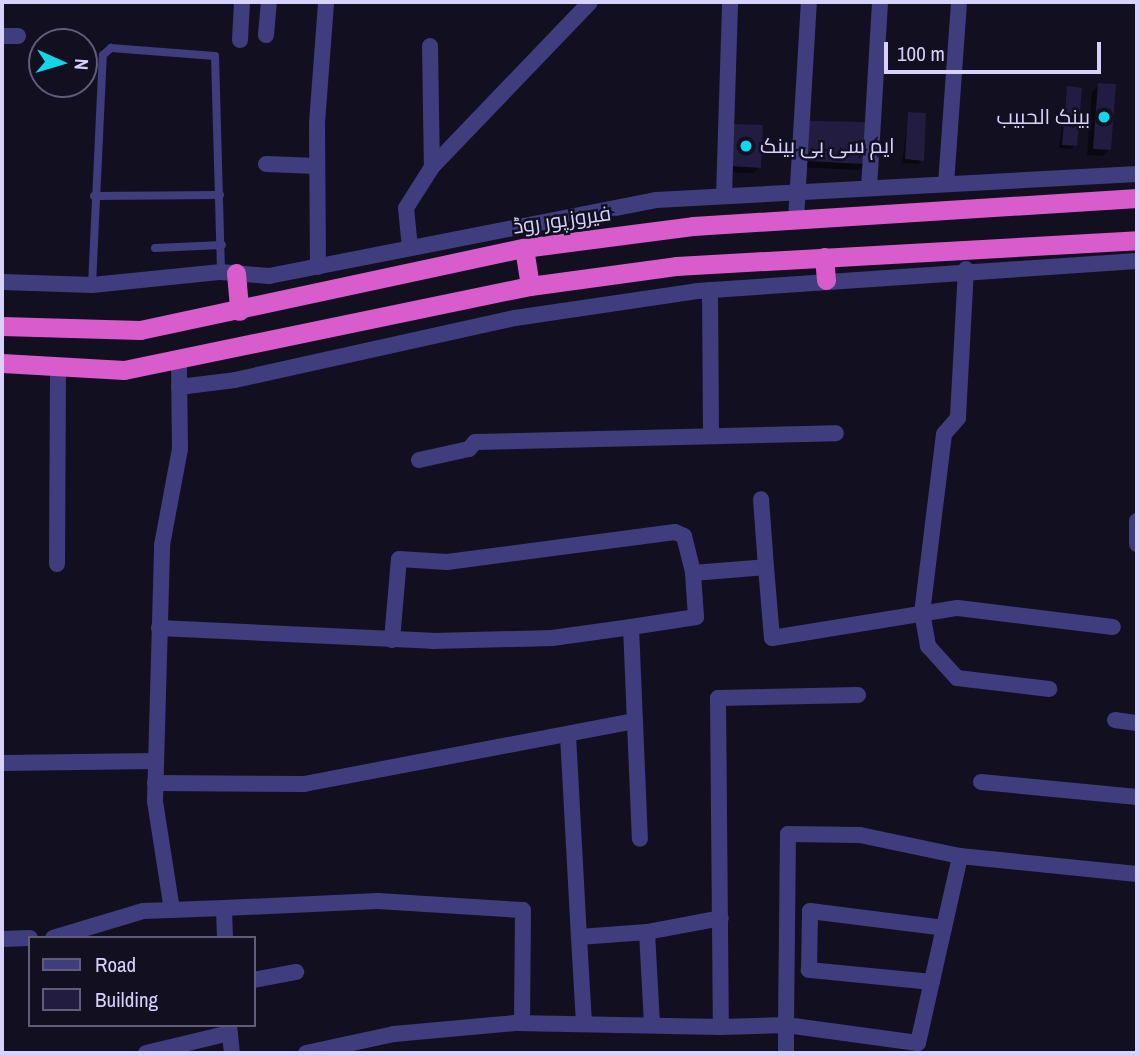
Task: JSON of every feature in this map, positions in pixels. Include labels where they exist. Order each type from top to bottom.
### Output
[{"type":"highway","name":"فیروزپور روڈ","points":[[2,326],[140,330],[524,248],[796,219],[1137,198]]},
{"type":"highway","points":[[2,364],[58,369],[124,370],[179,361],[530,286],[676,266],[1137,240]]},
{"type":"highway","points":[[524,248],[530,286]]},
{"type":"highway","points":[[824,257],[826,280]]},
{"type":"highway","points":[[228,273],[239,311]]},
{"type":"street","points":[[240,40],[242,2]]},
{"type":"street","points":[[266,35],[269,2]]},
{"type":"street","points":[[318,267],[317,166],[326,2]]},
{"type":"street","points":[[410,248],[406,208],[432,167],[590,2]]},
{"type":"street","points":[[724,196],[730,2]]},
{"type":"street","points":[[796,219],[809,2]]},
{"type":"street","points":[[869,188],[880,2]]},
{"type":"street","points":[[946,184],[959,2]]},
{"type":"street","points":[[430,46],[432,167]]},
{"type":"street","points":[[266,164],[317,166]]},
{"type":"street","points":[[2,282],[92,285],[318,267],[596,209],[724,196],[1137,174]]},
{"type":"street","points":[[179,387],[234,380],[515,318],[710,290],[966,269],[1137,261]]},
{"type":"street","points":[[966,269],[958,418],[944,435],[922,611],[928,646],[957,678],[1049,689]]},
{"type":"street","points":[[710,290],[712,436]]},
{"type":"street","points":[[172,910],[155,783],[162,545],[180,449],[179,361]]},
{"type":"street","points":[[57,564],[58,369]]},
{"type":"street","points":[[419,460],[469,449],[475,442],[836,433]]},
{"type":"street","points":[[761,499],[772,638],[871,626],[922,611],[958,608],[1113,627]]},
{"type":"street","points":[[1137,521],[1137,544]]},
{"type":"street","points":[[159,628],[392,640],[552,638],[696,617],[693,573],[684,536],[675,531],[447,562],[399,559],[392,640]]},
{"type":"street","points":[[693,573],[766,566]]},
{"type":"street","points":[[631,627],[639,839]]},
{"type":"street","points":[[721,1027],[718,698],[858,695]]},
{"type":"street","points":[[1115,720],[1137,723]]},
{"type":"street","points":[[155,783],[304,784],[635,721]]},
{"type":"street","points":[[569,735],[584,1024]]},
{"type":"street","points":[[2,763],[156,761]]},
{"type":"street","points":[[981,782],[1137,797]]},
{"type":"street","points":[[786,1053],[788,834],[860,835],[960,856],[1137,874]]},
{"type":"street","points":[[306,1053],[394,1034],[522,1023],[786,1026],[917,1048],[960,856]]},
{"type":"street","points":[[60,936],[143,911],[378,901],[523,910],[522,1023]]},
{"type":"street","points":[[223,908],[225,936]]},
{"type":"street","points":[[932,982],[809,970],[810,911],[944,928]]},
{"type":"street","points":[[579,937],[647,932],[721,918]]},
{"type":"street","points":[[647,932],[652,1026]]},
{"type":"street","points":[[2,939],[28,938]]},
{"type":"street","points":[[256,980],[296,972]]},
{"type":"street","points":[[146,1053],[229,1029],[232,1053]]},
{"type":"lane","points":[[92,285],[94,197],[103,55],[111,48],[215,56],[222,245],[228,273]]},
{"type":"lane","points":[[94,197],[220,195]]},
{"type":"lane","points":[[155,248],[222,245]]},
{"type":"building","name":"بينک الحبيب","points":[[1098,83],[1116,84],[1111,150],[1093,149]]},
{"type":"building","points":[[1067,86],[1082,88],[1077,146],[1062,145]]},
{"type":"building","points":[[908,112],[926,113],[924,161],[905,159]]},
{"type":"building","points":[[806,121],[868,122],[867,164],[805,161]]},
{"type":"building","name":"ایم سی بی بینک","points":[[731,124],[763,125],[761,168],[730,166]]},
{"type":"place","name":"بينک الحبيب","points":[[1104,117]]},
{"type":"place","name":"ایم سی بی بینک","points":[[746,146]]}]
